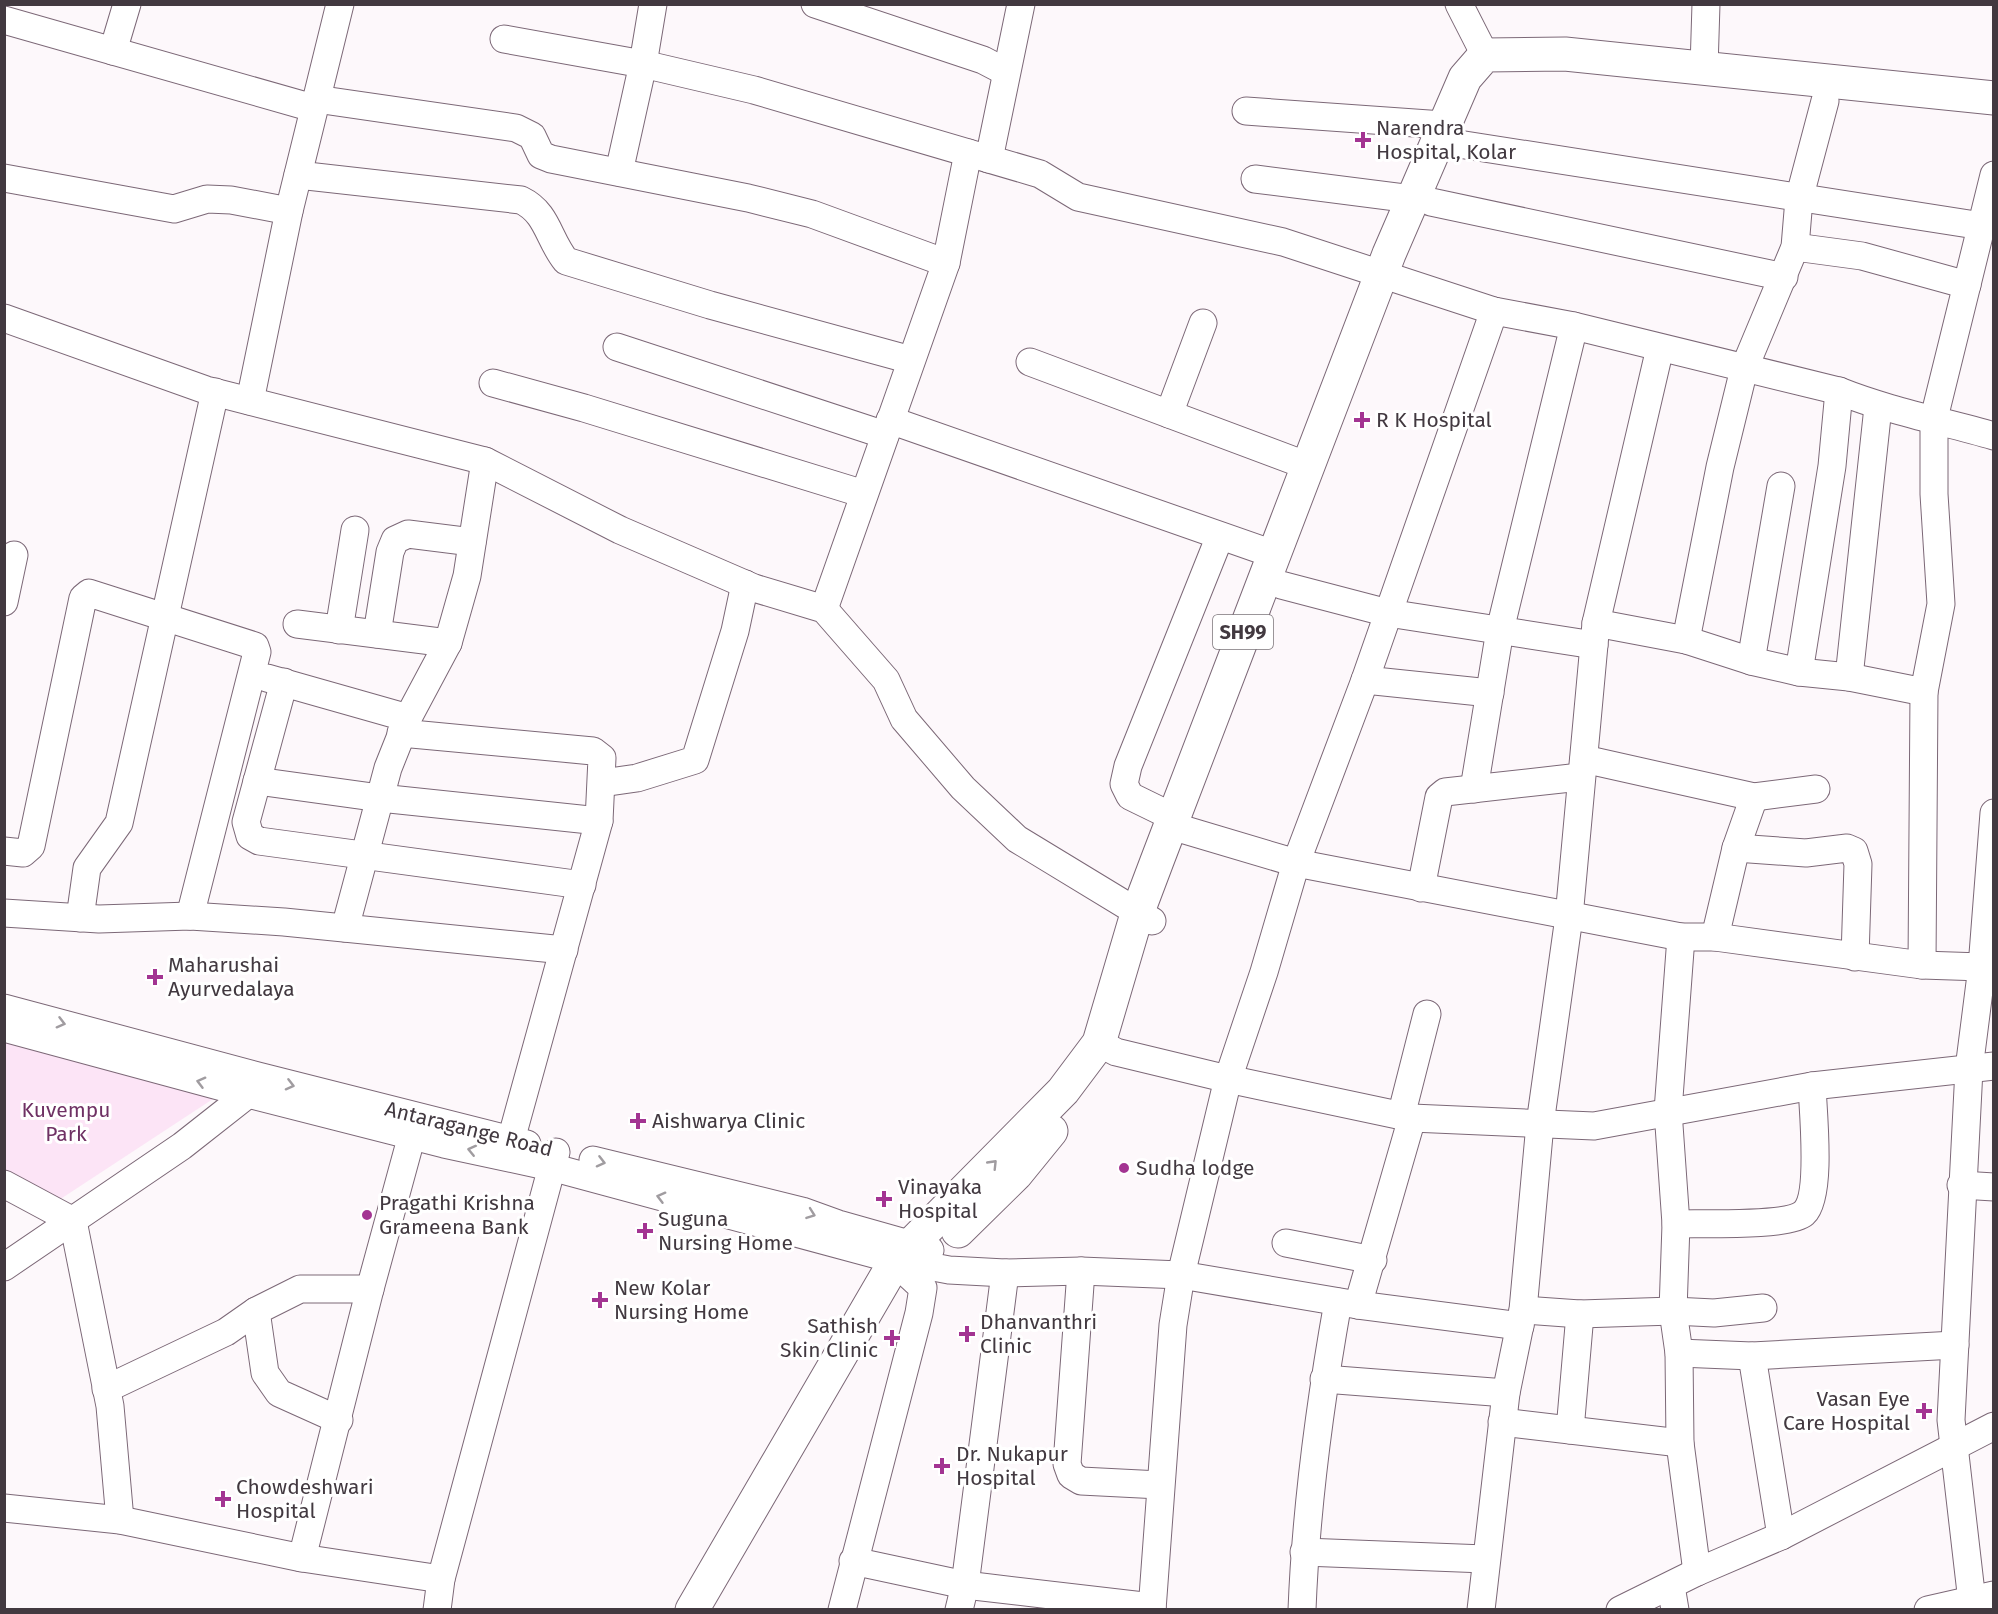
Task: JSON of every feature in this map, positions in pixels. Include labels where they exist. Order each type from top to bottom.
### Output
[{"type":"main road","points":[[1485,55],[1565,54],[1994,98]]},
{"type":"main road","name":"SH99","points":[[692,1610],[920,1261],[1063,1091],[1107,1047],[1144,918],[1179,824],[1277,570],[1337,437],[1392,277],[1448,134],[1465,78],[1485,55]]},
{"type":"main road","name":"SH99","points":[[1448,134],[1473,94],[1491,80],[1509,72],[1551,69],[1994,118]]},
{"type":"main road","name":"SH99","points":[[1277,570],[1308,466],[1392,277]]},
{"type":"main road","name":"SH99","points":[[712,1610],[766,1514],[920,1261]]},
{"type":"street","points":[[113,51],[127,4]]},
{"type":"street","points":[[250,400],[289,211],[340,4]]},
{"type":"street","points":[[619,172],[643,64],[653,4]]},
{"type":"street","points":[[814,4],[882,15],[1006,72]]},
{"type":"street","points":[[824,609],[946,263],[1006,72],[1021,4]]},
{"type":"street","points":[[1459,4],[1485,55]]},
{"type":"street","points":[[1704,68],[1706,4]]},
{"type":"street","points":[[4,20],[314,103],[516,128],[532,136],[542,155],[812,214],[946,263]]},
{"type":"street","points":[[504,39],[643,64],[754,90],[1040,174],[1078,197],[1283,242],[1494,311],[1574,326],[1839,391],[1878,406],[1934,418],[1994,436]]},
{"type":"street","points":[[1686,640],[1720,467],[1744,369],[1795,247],[1799,199],[1825,101]]},
{"type":"street","points":[[1245,111],[1448,134],[1799,199],[1982,226]]},
{"type":"street","points":[[4,156],[4,171]]},
{"type":"street","points":[[298,174],[521,200],[536,207],[556,248],[566,261],[710,305],[911,360]]},
{"type":"street","points":[[1922,966],[1924,692],[1941,604],[1934,494],[1934,418],[1994,175]]},
{"type":"street","points":[[4,178],[174,209],[215,199],[289,211]]},
{"type":"street","points":[[1255,178],[1421,200],[1784,277]]},
{"type":"street","points":[[1795,247],[1862,256],[1967,285]]},
{"type":"street","points":[[853,1561],[962,1597],[1152,1608],[1173,1325],[1181,1275],[1228,1079],[1264,972],[1296,863],[1365,680],[1494,311]]},
{"type":"street","points":[[4,318],[215,392],[485,461],[620,530],[745,584],[824,609],[886,680],[904,719],[963,788],[1017,838],[1144,918]]},
{"type":"street","points":[[1169,414],[1203,323]]},
{"type":"street","points":[[1474,789],[1500,630],[1574,326]]},
{"type":"street","points":[[617,347],[887,428],[1220,536],[1277,570],[1388,613],[1500,630],[1686,640],[1751,661],[1799,672],[1849,677],[1924,692]]},
{"type":"street","points":[[1481,1610],[1485,1559],[1506,1393],[1522,1318],[1540,1124],[1569,917],[1595,634],[1660,348]]},
{"type":"street","points":[[1030,362],[1308,466]]},
{"type":"street","points":[[493,382],[864,494]]},
{"type":"street","points":[[1799,672],[1832,466],[1839,391]]},
{"type":"street","points":[[80,918],[87,868],[119,823],[215,392]]},
{"type":"street","points":[[1849,677],[1878,406]]},
{"type":"street","points":[[345,928],[363,854],[405,725],[448,644],[467,576],[485,461]]},
{"type":"street","points":[[1751,661],[1781,486]]},
{"type":"street","points":[[339,630],[355,530]]},
{"type":"street","points":[[377,634],[390,552],[395,540],[408,534],[472,542]]},
{"type":"street","points":[[1220,536],[1128,766],[1124,784],[1130,796],[1150,808],[1179,824],[1296,863],[1569,917],[1681,937],[1715,937],[1922,966],[1982,967]]},
{"type":"street","points":[[4,602],[14,555]]},
{"type":"street","points":[[602,783],[637,778],[695,760],[735,631],[745,584]]},
{"type":"street","points":[[4,851],[23,853],[31,846],[83,598],[88,593],[255,646],[256,651],[190,916]]},
{"type":"street","points":[[297,624],[448,644]]},
{"type":"street","points":[[249,674],[284,682],[405,725],[593,751],[602,758],[599,821],[511,1140]]},
{"type":"street","points":[[1365,680],[1490,693]]},
{"type":"street","points":[[284,682],[246,822],[250,836],[259,841],[582,885]]},
{"type":"street","points":[[1421,888],[1439,797],[1445,792],[1474,789],[1582,768],[1754,797],[1816,789]]},
{"type":"street","points":[[257,781],[380,798],[599,821]]},
{"type":"street","points":[[1715,937],[1736,848],[1754,797]]},
{"type":"street","points":[[1928,1610],[1980,1602],[1953,1447],[1951,1419],[1961,1185],[1981,1067],[1982,967],[1994,813]]},
{"type":"street","points":[[1736,848],[1806,853],[1847,848],[1854,851],[1858,864],[1855,957]]},
{"type":"street","points":[[4,913],[80,918],[190,916],[345,928],[564,950]]},
{"type":"street","points":[[1681,937],[1668,1111],[1676,1224],[1673,1311],[1679,1353],[1680,1443],[1697,1572]]},
{"type":"street","name":"Antaragange Road","points":[[4,1008],[412,1135],[554,1159],[920,1261],[1005,1273],[1081,1271],[1181,1275],[1348,1304],[1522,1318],[1673,1311],[1714,1313],[1764,1308]]},
{"type":"street","points":[[1302,1610],[1304,1552],[1324,1379],[1348,1304],[1373,1260],[1427,1014]]},
{"type":"street","name":"Antaragange Road","points":[[4,1028],[253,1085],[511,1140],[554,1159]]},
{"type":"street","points":[[1107,1047],[1228,1079],[1406,1117],[1594,1126],[1812,1086],[1981,1067]]},
{"type":"street","points":[[4,1267],[182,1146],[253,1085]]},
{"type":"street","points":[[1676,1224],[1780,1221],[1803,1214],[1811,1202],[1814,1179],[1812,1086]]},
{"type":"street","points":[[302,1558],[339,1420],[370,1289],[412,1135]]},
{"type":"street","points":[[437,1610],[441,1579],[554,1159]]},
{"type":"street","points":[[4,1184],[73,1221]]},
{"type":"street","points":[[1961,1185],[1994,1187]]},
{"type":"street","points":[[73,1221],[106,1389],[120,1520]]},
{"type":"street","points":[[1286,1243],[1373,1260]]},
{"type":"street","points":[[842,1610],[919,1313],[923,1288],[920,1261]]},
{"type":"street","points":[[1081,1271],[1067,1464],[1071,1475],[1081,1481],[1160,1485]]},
{"type":"street","points":[[962,1597],[1005,1273]]},
{"type":"street","points":[[106,1389],[226,1332],[256,1311],[300,1289],[370,1289]]},
{"type":"street","points":[[256,1311],[265,1373],[279,1393],[339,1420]]},
{"type":"street","points":[[1570,1430],[1580,1314]]},
{"type":"street","points":[[1679,1353],[1752,1356],[1955,1345]]},
{"type":"street","points":[[1752,1356],[1781,1536]]},
{"type":"street","points":[[1324,1379],[1506,1393]]},
{"type":"street","points":[[1502,1422],[1680,1443]]},
{"type":"street","points":[[1620,1610],[1673,1598],[1697,1572],[1781,1536],[1994,1426]]},
{"type":"street","points":[[4,1508],[120,1520],[302,1558],[441,1579]]},
{"type":"street","points":[[1304,1552],[1485,1559]]},
{"type":"green space","name":"Kuvempu Park","points":[[5,1042],[219,1095],[59,1200],[5,1175]]},
{"type":"place","name":"Narendra Hospital, Kolar","points":[[1363,140]]},
{"type":"place","name":"R K Hospital","points":[[1362,420]]},
{"type":"place","name":"Maharushai Ayurvedalaya","points":[[155,977]]},
{"type":"place","name":"Aishwarya Clinic","points":[[638,1121]]},
{"type":"place","name":"Sudha lodge","points":[[1124,1168]]},
{"type":"place","name":"Vinayaka Hospital","points":[[884,1199]]},
{"type":"place","name":"Pragathi Krishna Grameena Bank","points":[[367,1215]]},
{"type":"place","name":"Suguna Nursing Home","points":[[645,1231]]},
{"type":"place","name":"New Kolar Nursing Home","points":[[600,1300]]},
{"type":"place","name":"Dhanvanthri Clinic","points":[[967,1334]]},
{"type":"place","name":"Sathish Skin Clinic","points":[[892,1338]]},
{"type":"place","name":"Vasan Eye Care Hospital","points":[[1924,1411]]},
{"type":"place","name":"Dr. Nukapur Hospital","points":[[942,1466]]},
{"type":"place","name":"Chowdeshwari Hospital","points":[[223,1499]]}]
